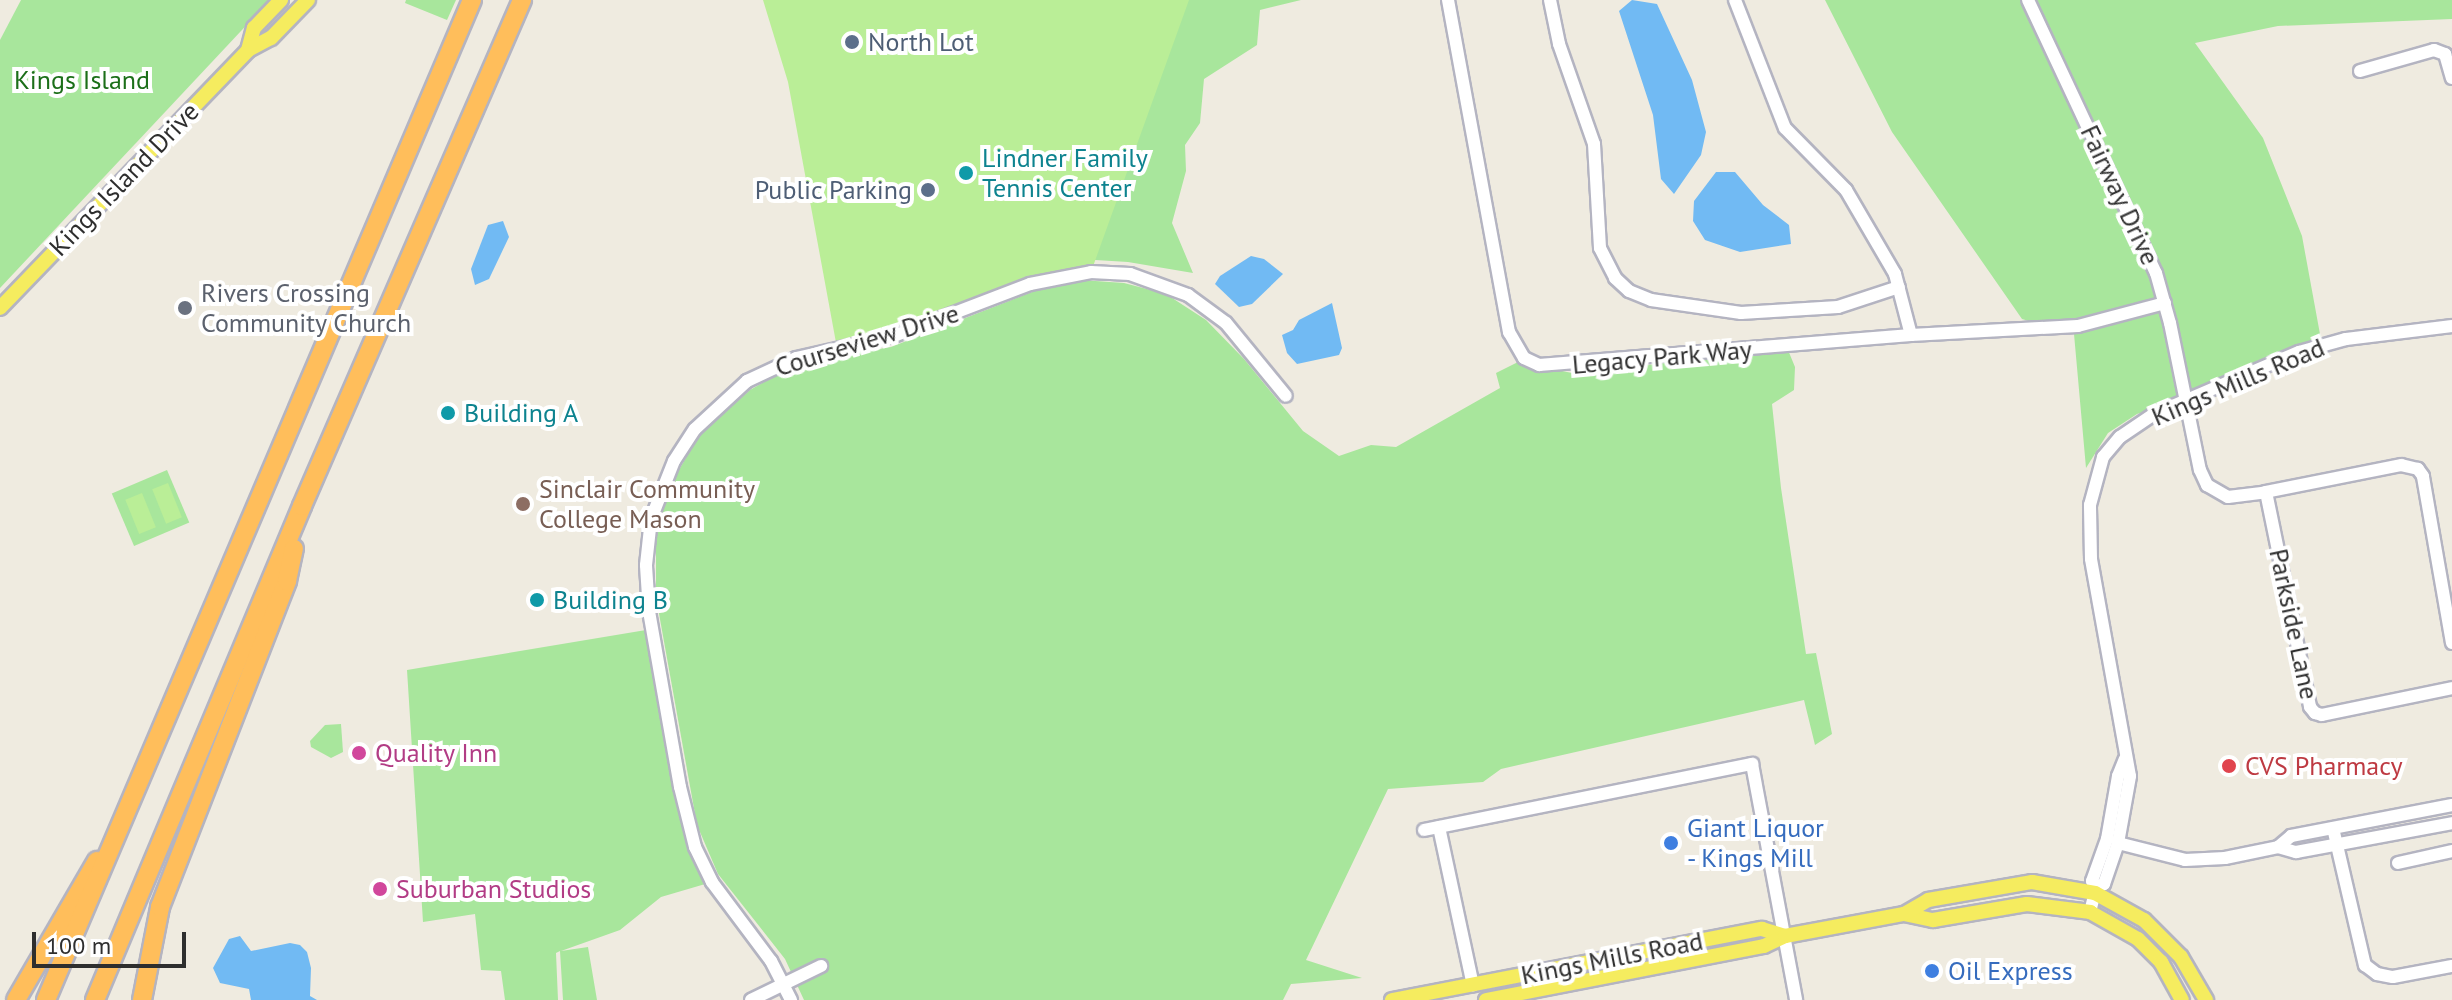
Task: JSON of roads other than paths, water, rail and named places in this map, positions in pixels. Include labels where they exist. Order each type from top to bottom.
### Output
[{"type":"highway","points":[[46,1000],[472,0]]},
{"type":"highway","points":[[95,1000],[302,506],[522,0]]},
{"type":"highway","points":[[142,1000],[160,907],[287,581],[302,506]]},
{"type":"highway","points":[[16,1000],[86,875],[114,839]]},
{"type":"main road","name":"Kings Island Drive","points":[[248,50],[254,28],[281,0]]},
{"type":"main road","name":"Kings Island Drive","points":[[0,308],[248,50],[271,38],[308,0]]},
{"type":"main road","name":"Kings Mills Road","points":[[1486,1000],[1751,949],[1785,936],[1904,914],[1928,900],[2002,885],[2032,882],[2096,890]]},
{"type":"main road","points":[[2096,890],[2163,936],[2181,957],[2206,1000]]},
{"type":"main road","name":"Kings Mills Road","points":[[1904,914],[1933,920],[2027,904],[2090,912]]},
{"type":"main road","points":[[2090,912],[2138,939],[2161,962],[2182,1000]]},
{"type":"main road","name":"Kings Mills Road","points":[[1392,1000],[1762,929],[1785,936]]},
{"type":"street","name":"Legacy Park Way","points":[[1448,0],[1509,332],[1524,358],[1539,365],[1911,335],[2078,326],[2165,303]]},
{"type":"street","points":[[1550,0],[1559,44],[1594,144],[1600,248],[1615,278],[1629,291],[1651,300],[1741,313],[1838,307],[1899,287]]},
{"type":"street","points":[[1735,0],[1785,128],[1846,190],[1899,287],[1911,335]]},
{"type":"street","name":"Fairway Drive","points":[[2028,0],[2156,273],[2186,399]]},
{"type":"street","points":[[2360,71],[2434,50],[2445,54],[2452,78]]},
{"type":"street","name":"Courseview Drive","points":[[791,1000],[784,984],[712,882],[695,847],[680,787],[649,612],[646,565],[651,519],[674,461],[695,429],[747,381],[796,358],[894,336],[1045,279],[1091,272],[1130,274],[1188,295],[1226,323],[1286,396]]},
{"type":"street","name":"Kings Mills Road","points":[[2090,912],[2096,890],[2104,884],[2118,843],[2130,776],[2091,559],[2090,505],[2099,465],[2109,448],[2145,419],[2299,352],[2346,339],[2452,326]]},
{"type":"street","points":[[2186,399],[2200,470],[2207,485],[2228,497],[2401,465],[2418,469],[2423,476],[2452,643]]},
{"type":"street","name":"Parkside Lane","points":[[2266,492],[2310,707],[2315,713],[2322,715],[2452,688]]},
{"type":"street","name":"Kings Mills Road","points":[[2096,890],[2092,881],[2107,839],[2118,776],[2125,759]]},
{"type":"street","points":[[1424,830],[1752,764],[1796,1000]]},
{"type":"street","points":[[2278,847],[2291,836],[2452,805]]},
{"type":"street","points":[[2118,843],[2185,860],[2225,858],[2278,847],[2296,852],[2452,823]]},
{"type":"street","points":[[1439,827],[1473,985]]},
{"type":"street","points":[[2333,828],[2361,957],[2370,970],[2403,977],[2452,966]]},
{"type":"street","points":[[2398,863],[2452,851]]},
{"type":"street","points":[[751,1000],[821,966]]},
{"type":"water","points":[[1632,0],[1657,4],[1692,80],[1706,132],[1701,155],[1674,194],[1661,179],[1653,115],[1619,11]]},
{"type":"water","points":[[1716,172],[1735,172],[1763,205],[1789,225],[1791,244],[1740,252],[1705,240],[1693,221],[1694,201]]},
{"type":"water","points":[[503,221],[509,237],[489,279],[475,285],[471,269],[488,225]]},
{"type":"water","points":[[1251,256],[1264,259],[1283,274],[1252,304],[1239,307],[1215,284],[1220,276]]},
{"type":"water","points":[[1332,303],[1342,348],[1339,355],[1297,364],[1287,353],[1282,335],[1293,330],[1299,320]]},
{"type":"water","points":[[240,936],[251,951],[290,943],[300,945],[307,952],[311,968],[310,996],[317,1000],[251,1000],[249,989],[220,983],[213,968],[229,939]]},
{"type":"place","name":"North Lot","points":[[852,42]]},
{"type":"place","name":"Lindner Family Tennis Center","points":[[966,173]]},
{"type":"place","name":"Public Parking","points":[[928,190]]},
{"type":"place","name":"Rivers Crossing Community Church","points":[[185,308]]},
{"type":"place","name":"Building A","points":[[448,413]]},
{"type":"place","name":"Sinclair Community College Mason","points":[[523,504]]},
{"type":"place","name":"Building B","points":[[537,600]]},
{"type":"place","name":"Quality Inn","points":[[359,753]]},
{"type":"place","name":"CVS Pharmacy","points":[[2229,766]]},
{"type":"place","name":"Giant Liquor - Kings Mill","points":[[1671,843]]},
{"type":"place","name":"Suburban Studios","points":[[380,889]]},
{"type":"place","name":"Oil Express","points":[[1932,971]]},
{"type":"park label","name":"Kings Island","points":[[82,80]]}]
